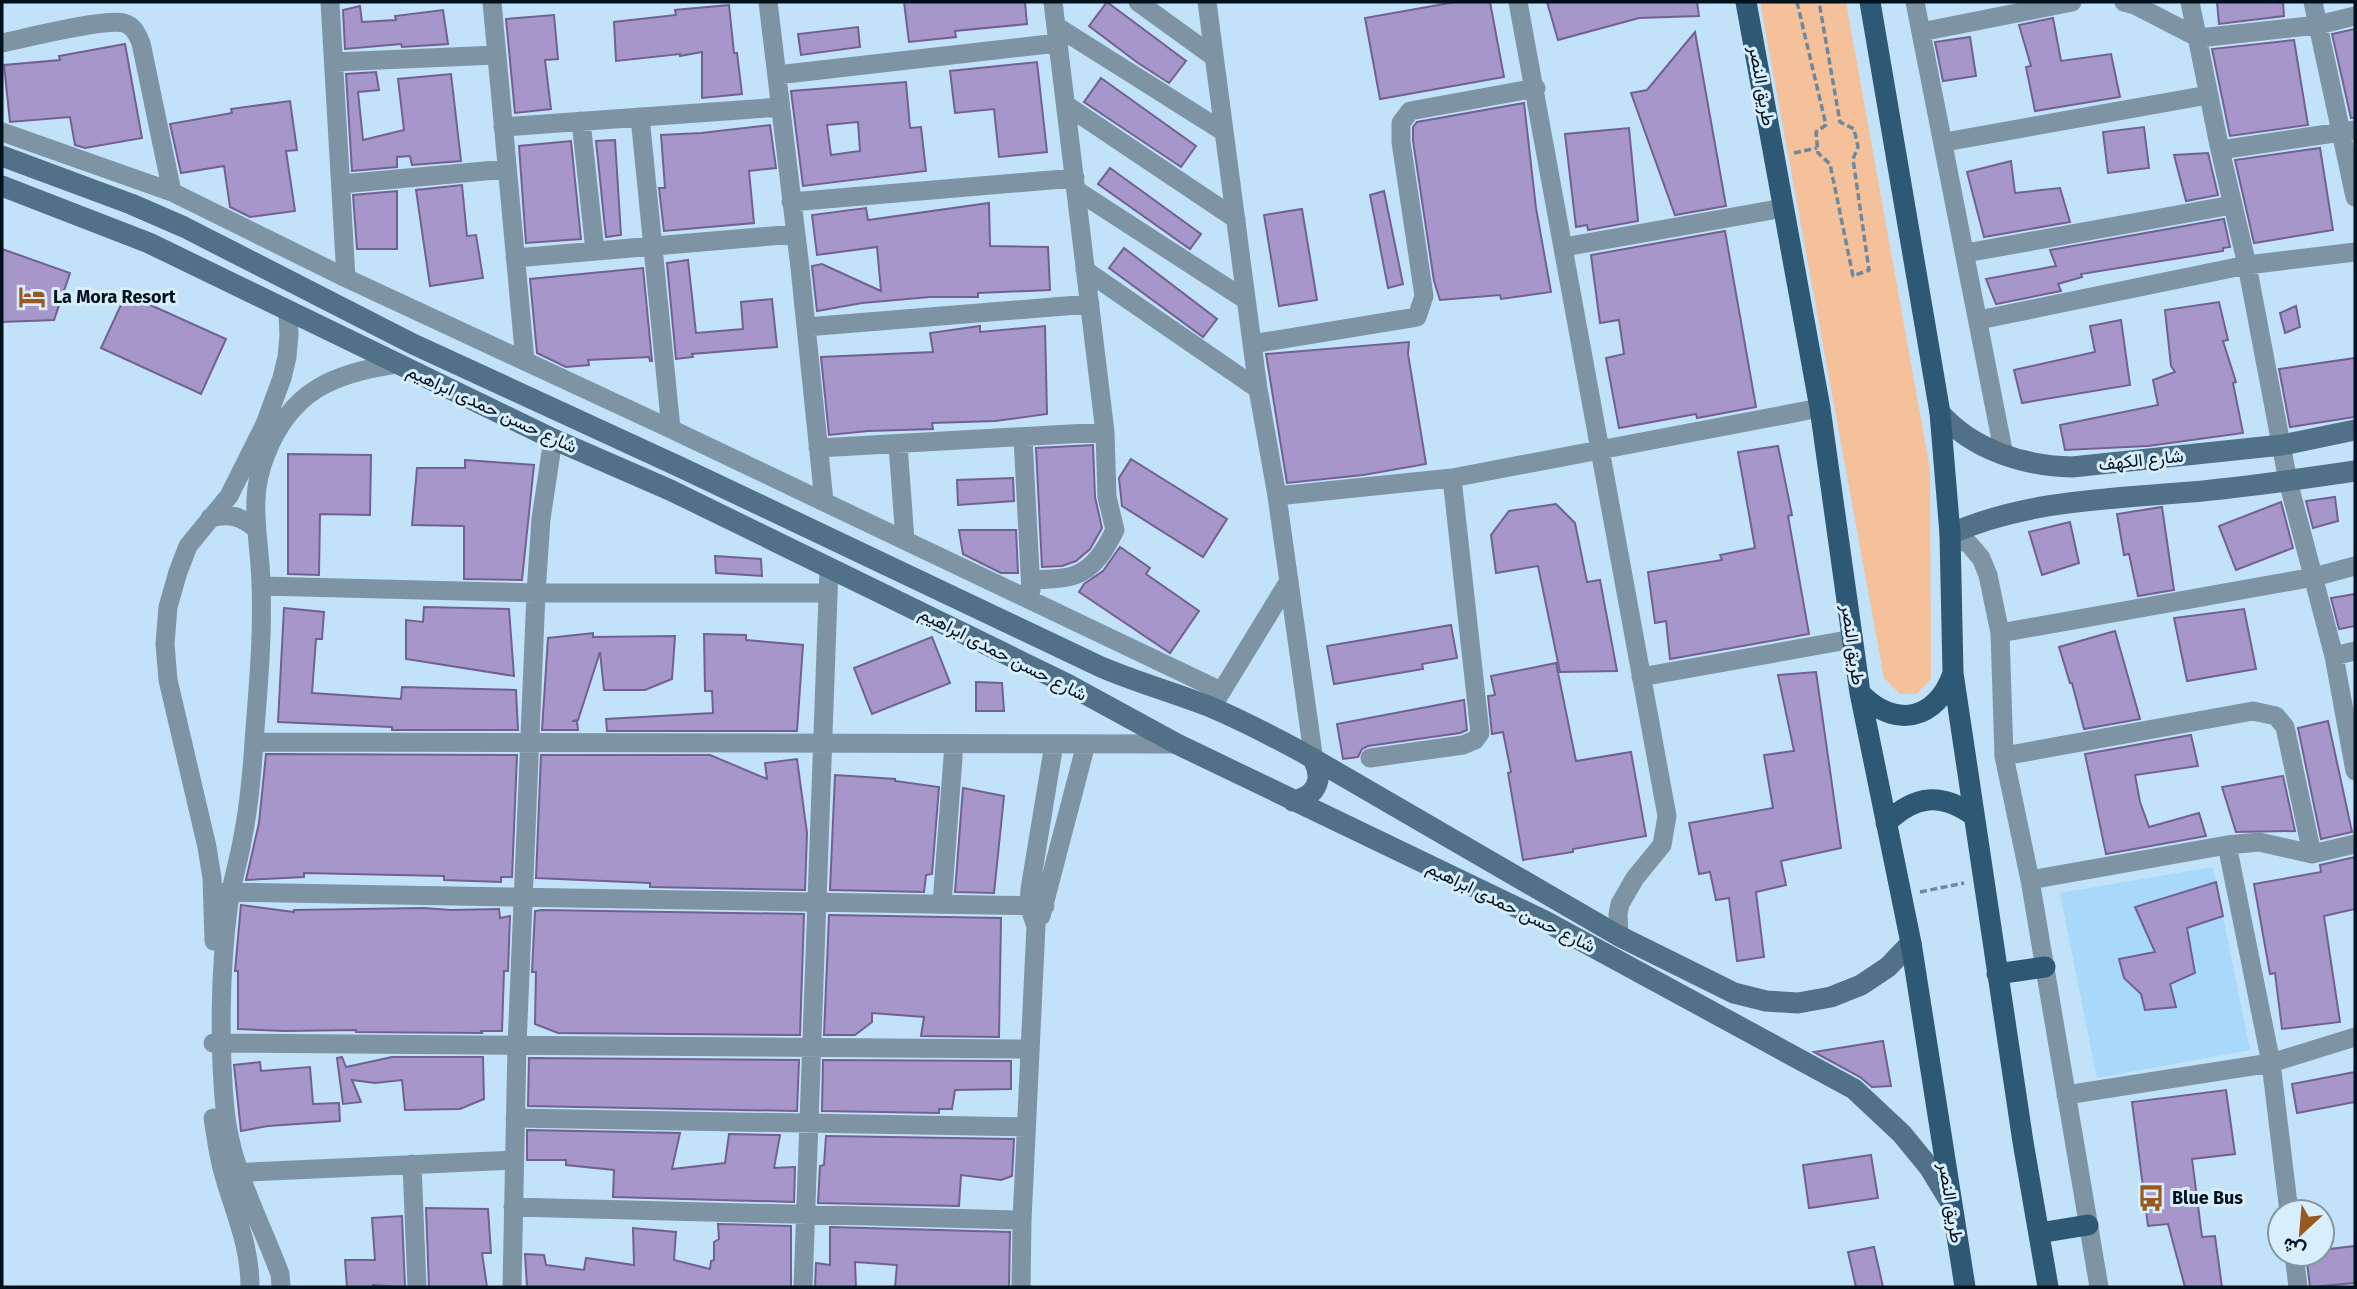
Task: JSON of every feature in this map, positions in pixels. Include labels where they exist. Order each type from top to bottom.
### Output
[{"type":"main road","name":"طريق النصر","points":[[1746,2],[1820,408],[1860,692],[1911,943],[1965,1287]]},
{"type":"main road","points":[[1870,2],[1940,413],[1950,535],[1953,673],[1997,974],[2048,1287]]},
{"type":"main road","name":"شارع حسن حمدى ابراهيم","points":[[2,156],[131,204],[184,227],[449,361],[692,472],[1101,667],[1129,679],[1216,699],[1248,724],[1619,936],[1734,993],[1766,1001],[1798,1003],[1831,997],[1861,985],[1888,967],[1911,943]]},
{"type":"main road","name":"شارع حسن حمدى ابراهيم","points":[[2,186],[149,243],[218,275],[288,313],[553,439],[670,490],[1067,684],[1177,744],[1545,921],[1854,1089],[1902,1134],[1929,1167],[1951,1203]]},
{"type":"main road","name":"شارع الكهف","points":[[1940,413],[1951,426],[1968,438],[2004,455],[2049,467],[2072,467],[2282,444],[2355,430]]},
{"type":"main road","name":"شارع الكهف","points":[[1950,535],[1992,518],[2053,505],[2288,481],[2355,471]]},
{"type":"main road","points":[[1860,692],[1872,705],[1887,714],[1905,716],[1922,712],[1936,704],[1947,690],[1953,673]]},
{"type":"main road","points":[[1293,801],[1304,799],[1313,792],[1319,771],[1314,761]]},
{"type":"main road","points":[[1886,823],[1900,810],[1919,801],[1938,799],[1958,804],[1974,816]]},
{"type":"main road","points":[[1545,921],[1556,900]]},
{"type":"main road","points":[[1997,974],[2045,967]]},
{"type":"main road","points":[[2039,1233],[2088,1225]]},
{"type":"street","points":[[330,2],[346,278]]},
{"type":"street","points":[[492,2],[525,361]]},
{"type":"street","points":[[768,2],[824,501]]},
{"type":"street","points":[[1031,590],[1075,576],[1094,562],[1115,530],[1107,497],[1105,432],[1053,2]]},
{"type":"street","points":[[1138,2],[1214,57]]},
{"type":"street","points":[[1207,2],[1258,389],[1290,581],[1314,761]]},
{"type":"street","points":[[1518,2],[1667,816],[1662,845],[1635,878],[1620,904],[1619,936]]},
{"type":"street","points":[[1916,2],[2004,455]]},
{"type":"street","points":[[1921,32],[2072,2]]},
{"type":"street","points":[[2124,2],[2199,38],[2318,24],[2355,16]]},
{"type":"street","points":[[2190,2],[2246,265],[2288,481],[2334,656],[2352,739],[2355,771]]},
{"type":"street","points":[[2313,2],[2348,131],[2355,197]]},
{"type":"street","points":[[2,43],[116,22],[135,30],[141,43],[172,192]]},
{"type":"street","points":[[777,75],[1057,35],[1224,132]]},
{"type":"street","points":[[334,62],[497,55]]},
{"type":"street","points":[[1252,344],[1417,317],[1424,296],[1401,142],[1401,123],[1410,111],[1535,88]]},
{"type":"street","points":[[1945,142],[2208,94]]},
{"type":"street","points":[[1066,105],[1236,219]]},
{"type":"street","points":[[503,127],[780,107]]},
{"type":"street","points":[[640,117],[671,429]]},
{"type":"street","points":[[2,118],[2,139]]},
{"type":"street","points":[[581,121],[594,251]]},
{"type":"street","points":[[2220,150],[2348,131]]},
{"type":"street","points":[[2,132],[172,192],[346,278],[905,540],[1031,590],[1216,699],[1290,581]]},
{"type":"street","points":[[341,184],[507,169]]},
{"type":"street","points":[[791,202],[1075,184],[1247,300]]},
{"type":"street","points":[[1966,253],[2232,205]]},
{"type":"street","points":[[1563,247],[1784,208]]},
{"type":"street","points":[[515,258],[795,234]]},
{"type":"street","points":[[1979,320],[2246,265],[2355,252]]},
{"type":"street","points":[[1086,270],[1258,389]]},
{"type":"street","points":[[806,327],[1090,304]]},
{"type":"street","points":[[250,1287],[250,1266],[232,1173],[212,1109],[223,974],[222,892],[207,846],[168,680],[165,644],[168,607],[188,546],[229,496],[255,447],[275,399],[287,357],[288,313]]},
{"type":"street","points":[[222,892],[244,835],[254,742],[261,586],[254,503],[257,478],[266,452],[292,409],[314,388],[340,376],[397,364]]},
{"type":"street","points":[[1277,496],[1452,478],[1820,408]]},
{"type":"street","points":[[818,448],[1105,432]]},
{"type":"street","points":[[1023,438],[1031,590]]},
{"type":"street","points":[[512,1287],[517,1045],[536,593],[541,519],[553,439]]},
{"type":"street","points":[[898,445],[905,540]]},
{"type":"street","points":[[1370,758],[1463,745],[1479,736],[1480,723],[1452,478]]},
{"type":"street","points":[[210,518],[234,516],[246,520],[255,528]]},
{"type":"street","points":[[1950,535],[1969,544],[1981,558],[1988,575],[2000,634],[2004,756],[2045,967],[2099,1287]]},
{"type":"street","points":[[2000,634],[2314,577],[2355,566]]},
{"type":"street","points":[[803,1287],[829,568]]},
{"type":"street","points":[[261,586],[536,593],[828,593]]},
{"type":"street","points":[[1641,677],[1853,639]]},
{"type":"street","points":[[2334,656],[2355,652]]},
{"type":"street","points":[[2004,756],[2253,711],[2276,716],[2285,727],[2312,854]]},
{"type":"street","points":[[254,742],[1177,744]]},
{"type":"street","points":[[942,904],[954,744]]},
{"type":"street","points":[[1037,906],[1030,889],[1054,744]]},
{"type":"street","points":[[1021,1287],[1037,906],[1086,744]]},
{"type":"street","points":[[2029,880],[2227,845],[2259,842],[2312,854],[2355,844]]},
{"type":"street","points":[[2227,845],[2271,1063],[2287,1198]]},
{"type":"street","points":[[222,892],[1037,906]]},
{"type":"street","points":[[2066,1095],[2271,1063],[2355,1037]]},
{"type":"street","points":[[217,1043],[1030,1049]]},
{"type":"street","points":[[515,1118],[1026,1127]]},
{"type":"street","points":[[232,1173],[514,1160]]},
{"type":"street","points":[[412,1164],[417,1287]]},
{"type":"street","points":[[232,1173],[279,1274],[281,1287]]},
{"type":"street","points":[[513,1207],[1022,1220]]},
{"type":"street","points":[[2296,1268],[2298,1287]]},
{"type":"path","points":[[1797,2],[1826,125],[1816,132],[1818,153],[1830,164],[1853,276],[1869,270],[1853,159],[1858,147],[1854,129],[1840,122],[1819,2]]},
{"type":"path","points":[[1775,158],[1817,148]]},
{"type":"path","points":[[1901,895],[1983,879]]},
{"type":"shaded area","points":[[1760,2],[1846,2],[1930,469],[1931,679],[1917,694],[1900,694],[1884,678]]},
{"type":"shaded area","points":[[2213,867],[2250,1050],[2097,1078],[2060,893]]},
{"type":"building","points":[[904,2],[1025,2],[1027,24],[955,31],[956,37],[909,42]]},
{"type":"building","points":[[1107,2],[1186,61],[1169,83],[1089,26]]},
{"type":"building","points":[[1455,2],[1490,2],[1504,77],[1380,99],[1365,18]]},
{"type":"building","points":[[1547,2],[1697,2],[1699,16],[1639,18],[1558,40]]},
{"type":"building","points":[[2217,2],[2283,2],[2284,16],[2219,24]]},
{"type":"building","points":[[729,5],[742,94],[702,98],[702,52],[616,61],[614,22],[676,15],[675,10]]},
{"type":"building","points":[[360,6],[362,22],[396,20],[395,16],[443,10],[448,44],[402,47],[401,44],[345,49],[343,10]]},
{"type":"building","points":[[554,15],[558,59],[545,60],[551,109],[515,113],[506,19]]},
{"type":"building","points":[[2053,18],[2061,61],[2111,54],[2120,97],[2035,111],[2026,67],[2031,66],[2019,25]]},
{"type":"building","points":[[858,27],[860,47],[801,55],[798,34]]},
{"type":"building","points":[[2355,29],[2355,118],[2351,118],[2332,34]]},
{"type":"building","points":[[1695,32],[1726,206],[1675,215],[1631,93],[1647,90]]},
{"type":"building","points":[[1970,37],[1976,76],[1943,81],[1935,42]]},
{"type":"building","points":[[2294,40],[2308,125],[2230,136],[2212,49]]},
{"type":"building","points":[[125,44],[142,138],[85,148],[75,145],[70,117],[10,122],[4,65],[60,60],[59,56]]},
{"type":"building","points":[[1037,62],[1047,152],[999,157],[994,109],[955,113],[950,71]]},
{"type":"building","points":[[376,72],[379,90],[358,92],[363,140],[404,130],[398,79],[451,74],[461,161],[412,165],[410,156],[397,157],[397,167],[352,171],[346,74]]},
{"type":"building","points":[[1101,78],[1196,146],[1181,167],[1084,102]]},
{"type":"building","points":[[906,82],[910,128],[921,127],[926,171],[803,186],[791,91]],"holes":[[[858,122],[860,151],[831,155],[827,125]]]},
{"type":"building","points":[[290,101],[297,150],[286,151],[295,211],[250,217],[230,207],[224,166],[181,173],[170,124],[232,113],[231,109]]},
{"type":"building","points":[[1524,103],[1536,208],[1551,292],[1501,299],[1500,295],[1440,300],[1434,281],[1413,127],[1417,122]]},
{"type":"building","points":[[770,125],[776,168],[749,171],[754,223],[664,231],[659,188],[665,188],[661,135]]},
{"type":"building","points":[[2144,127],[2149,168],[2108,173],[2103,132]]},
{"type":"building","points":[[1629,128],[1638,221],[1588,230],[1587,225],[1576,227],[1565,134]]},
{"type":"building","points":[[615,140],[621,235],[606,237],[596,141]]},
{"type":"building","points":[[571,141],[581,239],[526,243],[519,146]]},
{"type":"building","points":[[2320,148],[2333,230],[2254,243],[2235,160]]},
{"type":"building","points":[[2208,153],[2218,195],[2186,201],[2174,155]]},
{"type":"building","points":[[2011,161],[2015,193],[2060,188],[2070,222],[1984,237],[1967,172]]},
{"type":"building","points":[[1110,168],[1201,234],[1190,249],[1098,184]]},
{"type":"building","points":[[462,185],[467,236],[476,235],[483,278],[430,286],[416,190]]},
{"type":"building","points":[[397,191],[397,249],[357,249],[353,195]]},
{"type":"building","points":[[1384,191],[1403,284],[1388,288],[1370,195]]},
{"type":"building","points":[[989,203],[990,246],[1048,247],[1050,290],[862,303],[817,311],[812,266],[822,264],[881,291],[877,247],[817,255],[812,215],[866,208],[868,220]]},
{"type":"building","points":[[1302,209],[1317,300],[1279,306],[1264,215]]},
{"type":"building","points":[[2224,219],[2230,247],[2223,248],[2223,251],[2081,274],[2082,277],[2058,284],[2061,291],[1996,304],[1986,279],[2056,266],[2050,250]]},
{"type":"building","points":[[1725,231],[1756,407],[1697,418],[1696,414],[1619,428],[1606,358],[1624,354],[1619,320],[1600,323],[1591,255]]},
{"type":"building","points":[[1124,248],[1217,319],[1203,337],[1109,268]]},
{"type":"building","name":"La Mora Resort","points":[[2,249],[70,273],[54,320],[2,322]]},
{"type":"building","points":[[688,260],[696,333],[743,329],[741,302],[772,299],[777,347],[692,354],[693,357],[676,359],[667,263]]},
{"type":"building","points":[[643,268],[652,361],[649,357],[588,360],[589,365],[566,367],[537,353],[530,279]]},
{"type":"building","points":[[126,294],[226,339],[201,394],[101,348]]},
{"type":"building","points":[[2219,302],[2228,340],[2223,341],[2236,382],[2233,383],[2243,433],[2148,446],[2065,450],[2060,425],[2158,405],[2153,380],[2175,372],[2171,366],[2165,310]]},
{"type":"building","points":[[2296,306],[2300,327],[2285,333],[2280,313]]},
{"type":"building","points":[[2121,320],[2130,385],[2022,403],[2014,370],[2095,352],[2090,326]]},
{"type":"building","points":[[980,326],[980,332],[1045,326],[1047,414],[995,421],[932,423],[933,429],[829,435],[821,357],[933,352],[930,333]]},
{"type":"building","points":[[1409,342],[1408,354],[1426,464],[1363,475],[1287,483],[1266,354]]},
{"type":"building","points":[[2355,358],[2355,417],[2290,427],[2279,369]]},
{"type":"building","points":[[1093,445],[1095,497],[1102,528],[1090,549],[1076,561],[1062,566],[1042,567],[1036,448]]},
{"type":"building","points":[[1778,446],[1792,515],[1788,516],[1809,634],[1670,659],[1666,621],[1655,623],[1648,572],[1722,560],[1720,555],[1755,548],[1738,452]]},
{"type":"building","points":[[288,454],[371,455],[370,515],[320,514],[319,575],[288,574]]},
{"type":"building","points":[[1131,459],[1227,519],[1203,557],[1122,506],[1119,478]]},
{"type":"building","points":[[465,460],[534,465],[522,580],[464,579],[464,526],[412,525],[417,468],[465,468]]},
{"type":"building","points":[[1013,478],[1014,501],[958,505],[957,480]]},
{"type":"building","points":[[2335,497],[2338,521],[2313,528],[2306,501]]},
{"type":"building","points":[[2281,502],[2293,548],[2236,570],[2219,526]]},
{"type":"building","points":[[1556,504],[1575,523],[1587,582],[1600,580],[1617,671],[1560,672],[1538,566],[1496,573],[1491,535],[1509,511]]},
{"type":"building","points":[[2162,507],[2174,590],[2138,596],[2129,554],[2124,555],[2117,514]]},
{"type":"building","points":[[2070,522],[2079,563],[2042,575],[2029,532]]},
{"type":"building","points":[[959,530],[1016,530],[1018,573],[1001,573],[963,554]]},
{"type":"building","points":[[1120,547],[1150,568],[1146,574],[1199,611],[1170,653],[1079,592],[1084,584],[1103,571]]},
{"type":"building","points":[[715,556],[761,559],[762,576],[716,573]]},
{"type":"building","points":[[2355,594],[2355,626],[2339,629],[2331,598]]},
{"type":"building","points":[[424,607],[509,609],[514,676],[406,659],[406,620],[423,622]]},
{"type":"building","points":[[284,608],[324,612],[322,639],[316,639],[312,693],[401,699],[402,687],[516,690],[518,730],[392,730],[392,727],[278,722]]},
{"type":"building","points":[[2244,609],[2256,669],[2187,681],[2174,618]]},
{"type":"building","points":[[1451,625],[1457,658],[1422,664],[1423,669],[1334,684],[1327,646]]},
{"type":"building","points":[[2115,631],[2140,719],[2084,729],[2059,647]]},
{"type":"building","points":[[593,633],[593,637],[675,636],[672,679],[645,690],[604,690],[600,652],[578,720],[572,721],[577,721],[578,730],[542,730],[548,638]]},
{"type":"building","points":[[704,634],[746,635],[746,640],[803,645],[797,731],[607,731],[606,719],[713,713],[712,691],[705,691]]},
{"type":"building","points":[[932,637],[950,683],[872,714],[854,668]]},
{"type":"building","points":[[1556,663],[1576,761],[1631,752],[1646,836],[1523,860],[1503,732],[1492,734],[1488,696],[1495,695],[1491,676]]},
{"type":"building","points":[[1816,672],[1841,848],[1781,861],[1786,885],[1756,892],[1764,957],[1737,961],[1729,898],[1716,900],[1710,872],[1699,874],[1689,823],[1773,808],[1764,755],[1794,751],[1778,675]]},
{"type":"building","points":[[976,682],[1002,683],[1004,711],[976,711]]},
{"type":"building","points":[[1464,700],[1467,730],[1368,746],[1362,749],[1358,757],[1343,759],[1337,724]]},
{"type":"building","points":[[2328,721],[2352,832],[2321,839],[2298,728]]},
{"type":"building","points":[[2191,735],[2198,766],[2135,775],[2140,802],[2149,827],[2199,813],[2206,836],[2106,854],[2085,754]]},
{"type":"building","points":[[266,754],[517,755],[512,877],[501,877],[501,882],[444,880],[444,876],[304,873],[304,877],[246,880],[259,823]]},
{"type":"building","points":[[541,755],[710,755],[767,779],[765,763],[797,759],[807,833],[805,890],[650,887],[650,883],[536,878]]},
{"type":"building","points":[[835,775],[895,779],[939,787],[932,874],[926,875],[924,892],[830,890]]},
{"type":"building","points":[[2283,776],[2295,831],[2236,832],[2222,787]]},
{"type":"building","points":[[963,788],[1004,796],[994,893],[955,892]]},
{"type":"building","points":[[2355,857],[2355,909],[2324,916],[2340,1022],[2282,1029],[2275,973],[2270,974],[2254,884],[2321,872],[2320,865]]},
{"type":"building","points":[[2216,882],[2223,916],[2187,928],[2195,973],[2170,984],[2176,1007],[2145,1010],[2141,994],[2124,978],[2119,959],[2155,952],[2135,907]]},
{"type":"building","points":[[241,905],[294,912],[499,909],[500,918],[510,916],[508,971],[504,971],[502,1031],[481,1031],[482,1033],[238,1029],[238,971],[235,971]]},
{"type":"building","points":[[535,911],[804,914],[800,1035],[558,1033],[535,1024],[536,972],[532,972]]},
{"type":"building","points":[[829,915],[1001,918],[999,1037],[921,1036],[924,1017],[872,1013],[872,1022],[855,1035],[824,1035]]},
{"type":"building","points":[[1883,1041],[1891,1086],[1872,1087],[1860,1077],[1814,1052]]},
{"type":"building","points":[[342,1057],[346,1067],[392,1057],[483,1057],[484,1099],[460,1109],[405,1110],[402,1080],[375,1083],[352,1080],[361,1102],[343,1104],[337,1058]]},
{"type":"building","points":[[529,1058],[799,1060],[797,1111],[528,1106]]},
{"type":"building","points":[[823,1060],[1011,1061],[1011,1089],[955,1090],[952,1109],[939,1109],[939,1113],[822,1111]]},
{"type":"building","points":[[260,1062],[261,1071],[310,1067],[313,1104],[339,1103],[340,1121],[268,1126],[241,1131],[234,1065]]},
{"type":"building","points":[[2355,1072],[2355,1102],[2297,1113],[2292,1084]]},
{"type":"building","points":[[2226,1090],[2235,1154],[2192,1159],[2202,1237],[2215,1236],[2222,1287],[2185,1287],[2168,1224],[2148,1226],[2132,1102]]},
{"type":"building","points":[[527,1130],[680,1133],[672,1169],[725,1163],[729,1134],[780,1135],[774,1168],[795,1167],[794,1202],[613,1197],[614,1170],[566,1165],[566,1160],[527,1160]]},
{"type":"building","points":[[826,1136],[1014,1139],[1012,1176],[1001,1180],[961,1175],[959,1206],[818,1203],[820,1166],[824,1165]]},
{"type":"building","points":[[1871,1155],[1878,1198],[1809,1208],[1803,1165]]},
{"type":"building","points":[[426,1208],[488,1209],[491,1253],[482,1253],[487,1287],[429,1287]]},
{"type":"building","points":[[402,1216],[405,1287],[347,1287],[345,1260],[375,1260],[372,1218]]},
{"type":"building","points":[[718,1224],[791,1226],[791,1287],[527,1287],[525,1254],[544,1255],[546,1265],[584,1270],[586,1258],[634,1265],[633,1228],[676,1232],[674,1260],[710,1269],[711,1261],[714,1260],[714,1242],[719,1239]]},
{"type":"building","points":[[830,1227],[1010,1232],[1009,1287],[895,1287],[897,1265],[855,1262],[856,1287],[815,1287],[816,1263],[830,1265]]},
{"type":"building","points":[[2355,1246],[2355,1283],[2310,1287],[2308,1268],[2336,1268],[2336,1248]]},
{"type":"building","points":[[1874,1247],[1883,1287],[1856,1287],[1848,1252]]},
{"type":"place","name":"La Mora Resort","points":[[32,297]]},
{"type":"place","name":"Blue Bus","points":[[2151,1198]]}]
